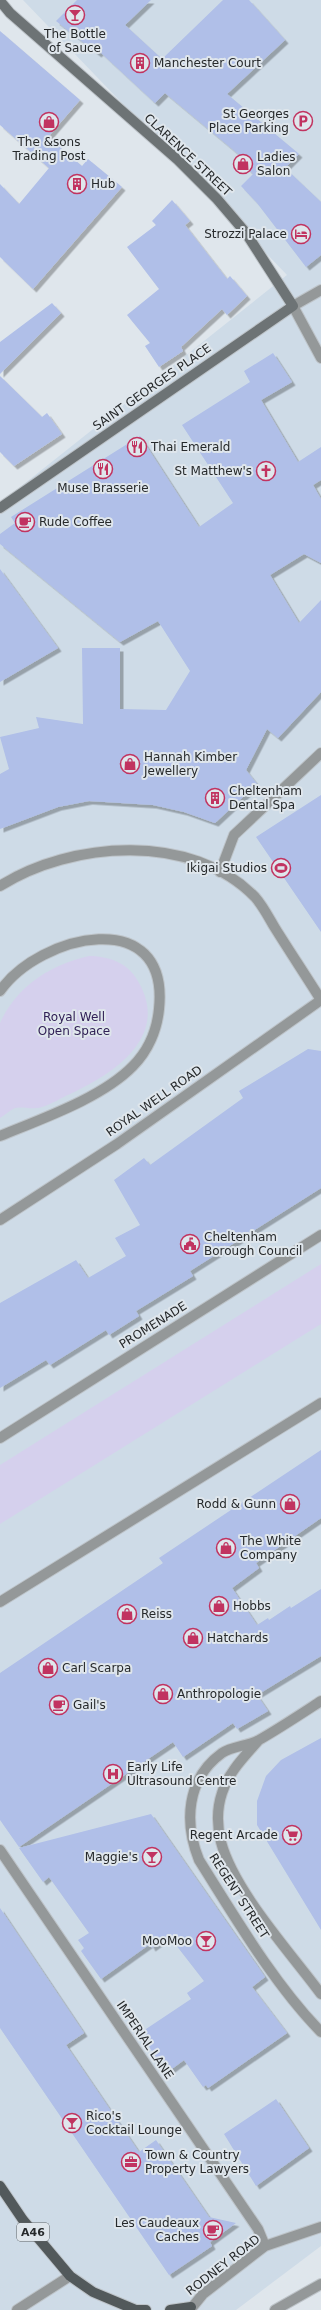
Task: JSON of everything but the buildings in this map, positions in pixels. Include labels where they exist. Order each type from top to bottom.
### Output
[{"type":"main road","name":"A46","points":[[0,2186],[23,2220],[70,2276],[93,2292],[136,2310]]},
{"type":"main road","points":[[170,2310],[191,2308]]},
{"type":"main road","points":[[136,2310],[146,2310]]},
{"type":"street","name":"CLARENCE STREET","points":[[0,1],[10,13],[178,160],[217,199],[246,233],[293,306],[321,358]]},
{"type":"street","name":"SAINT GEORGES PLACE","points":[[0,508],[293,306],[321,290]]},
{"type":"street","points":[[220,872],[234,835],[321,753]]},
{"type":"street","points":[[0,886],[37,867],[64,858],[91,852],[119,850],[147,851],[202,863],[237,881],[256,898],[321,1000]]},
{"type":"street","points":[[0,991],[17,973],[34,960],[54,950],[75,942],[111,939],[124,941],[136,948],[152,963],[159,990],[160,1004],[158,1018],[149,1044],[134,1066],[124,1074],[78,1102],[0,1136]]},
{"type":"street","name":"ROYAL WELL ROAD","points":[[0,1220],[116,1144],[264,1038],[321,1000]]},
{"type":"street","name":"PROMENADE","points":[[0,1438],[321,1235]]},
{"type":"street","points":[[0,1602],[321,1403]]},
{"type":"street","name":"REGENT STREET","points":[[321,1700],[258,1741],[236,1766],[222,1793],[218,1814],[221,1841],[244,1890],[321,1994]]},
{"type":"street","name":"REGENT STREET","points":[[258,1741],[223,1752],[202,1775],[195,1788],[190,1806],[189,1825],[192,1843],[199,1860],[234,1915],[308,2018],[321,2032]]},
{"type":"street","name":"IMPERIAL LANE","points":[[0,1850],[258,2229],[265,2246]]},
{"type":"street","name":"RODNEY ROAD","points":[[191,2308],[203,2294],[265,2246],[321,2227]]},
{"type":"street","points":[[17,2310],[70,2276]]},
{"type":"street","points":[[275,2310],[321,2284]]},
{"type":"shaded area","points":[[23,0],[321,0],[321,2246],[236,2310],[0,2310],[0,503],[287,275]]},
{"type":"green space","name":"Royal Well Open Space","points":[[89,956],[103,957],[116,961],[132,972],[146,998],[148,1017],[143,1034],[134,1050],[120,1063],[87,1085],[46,1106],[39,1108],[15,1108],[0,1118],[0,1023],[7,1010],[25,988],[48,971]]},
{"type":"green space","points":[[321,1264],[321,1324],[0,1524],[0,1465]]},
{"type":"place","name":"The Bottle of Sauce","points":[[75,15]]},
{"type":"place","name":"Manchester Court","points":[[140,63]]},
{"type":"place","name":"St Georges Place Parking","points":[[303,121]]},
{"type":"place","name":"The &sons Trading Post","points":[[49,122]]},
{"type":"place","name":"Ladies Salon","points":[[243,164]]},
{"type":"place","name":"Hub","points":[[77,184]]},
{"type":"place","name":"Strozzi Palace","points":[[301,234]]},
{"type":"place","name":"Thai Emerald","points":[[137,447]]},
{"type":"place","name":"Muse Brasserie","points":[[103,469]]},
{"type":"place","name":"St Matthew's","points":[[266,471]]},
{"type":"place","name":"Rude Coffee","points":[[25,522]]},
{"type":"place","name":"Hannah Kimber Jewellery","points":[[130,764]]},
{"type":"place","name":"Cheltenham Dental Spa","points":[[215,798]]},
{"type":"place","name":"Ikigai Studios","points":[[281,868]]},
{"type":"place","name":"Cheltenham Borough Council","points":[[190,1244]]},
{"type":"place","name":"Rodd & Gunn","points":[[290,1504]]},
{"type":"place","name":"The White Company","points":[[226,1548]]},
{"type":"place","name":"Hobbs","points":[[219,1606]]},
{"type":"place","name":"Reiss","points":[[127,1614]]},
{"type":"place","name":"Hatchards","points":[[193,1638]]},
{"type":"place","name":"Carl Scarpa","points":[[48,1668]]},
{"type":"place","name":"Anthropologie","points":[[163,1694]]},
{"type":"place","name":"Gail's","points":[[59,1705]]},
{"type":"place","name":"Early Life Ultrasound Centre","points":[[113,1774]]},
{"type":"place","name":"Regent Arcade","points":[[292,1835]]},
{"type":"place","name":"Maggie's","points":[[152,1857]]},
{"type":"place","name":"MooMoo","points":[[206,1941]]},
{"type":"place","name":"Rico's Cocktail Lounge","points":[[72,2123]]},
{"type":"place","name":"Town & Country Property Lawyers","points":[[131,2162]]},
{"type":"place","name":"Les Caudeaux Caches","points":[[213,2230]]}]
